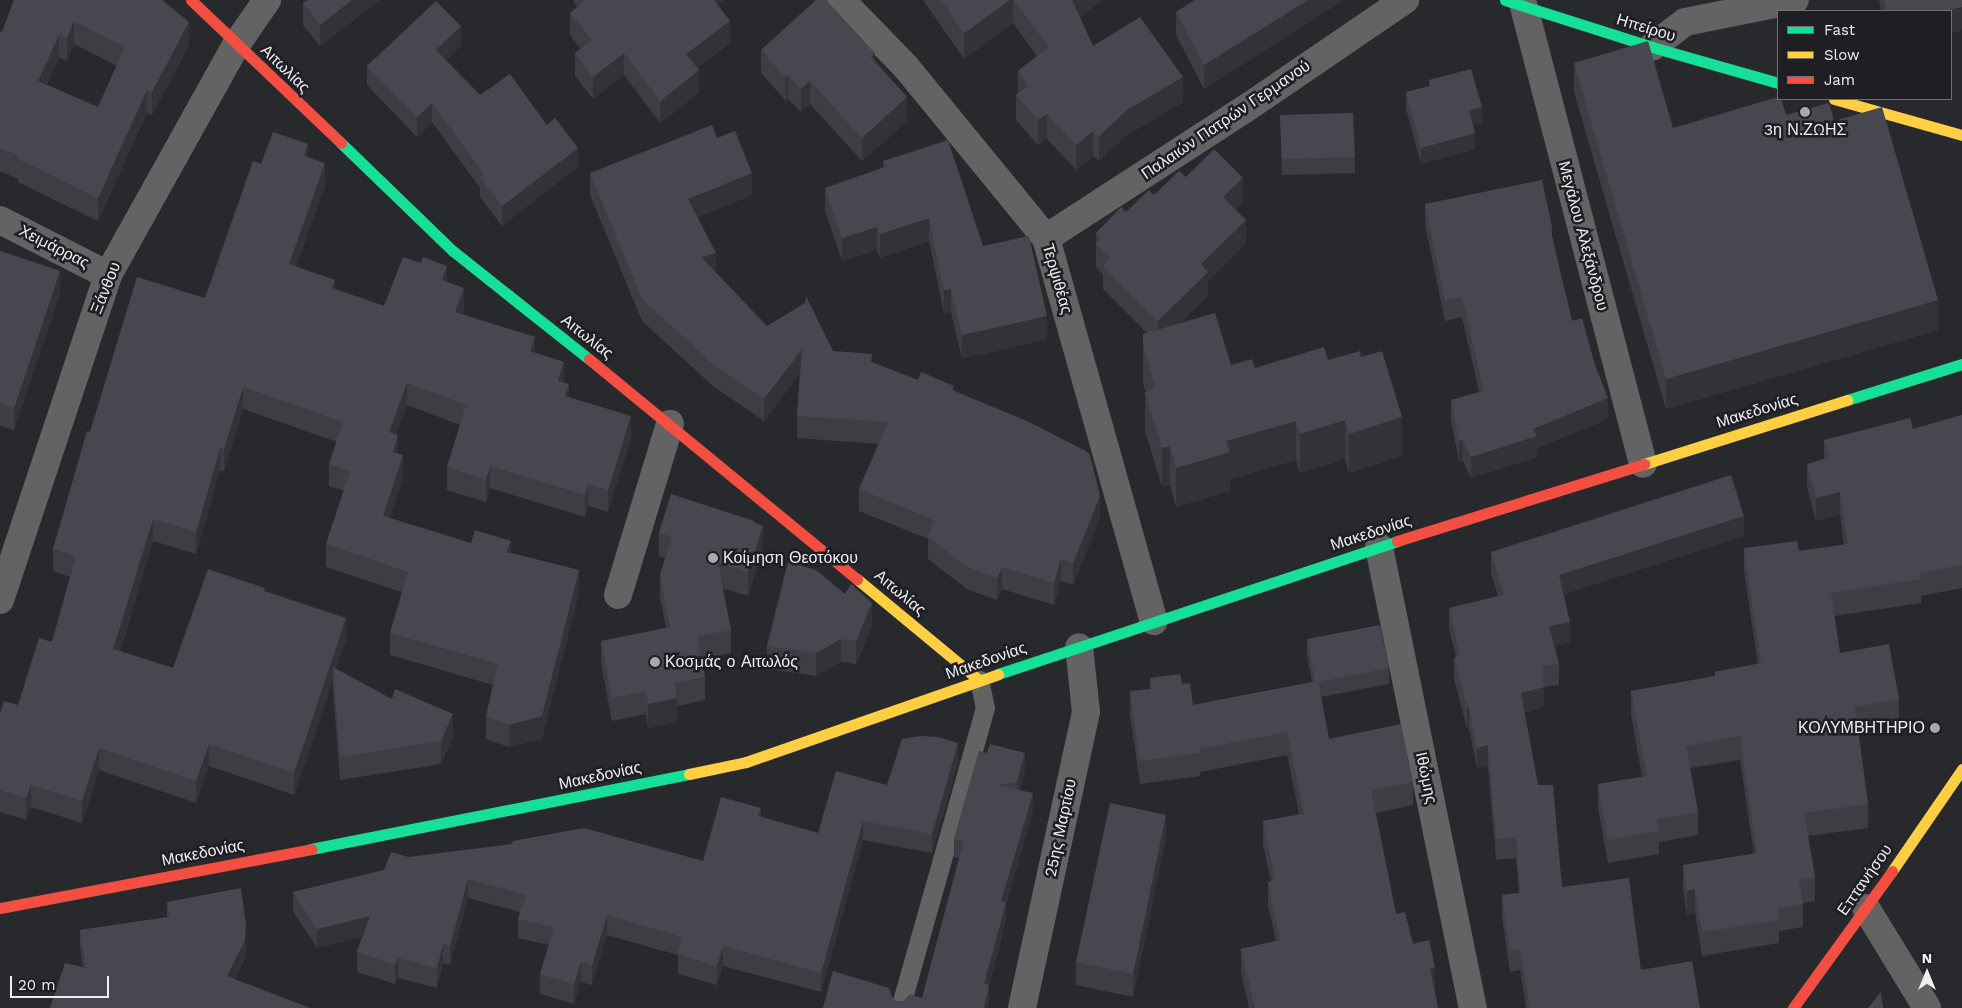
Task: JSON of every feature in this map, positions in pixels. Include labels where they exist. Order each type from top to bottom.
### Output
[{"type":"street","name":"Αιτωλίας","points":[[191,0],[453,251],[670,424],[979,680]]},
{"type":"street","name":"Ξάνθου","points":[[0,600],[108,275],[236,45],[266,0]]},
{"type":"street","name":"Τερψιθέας","points":[[841,0],[906,67],[1046,238],[1154,622]]},
{"type":"street","name":"Παλαιών Πατρών Γερμανού","points":[[1046,238],[1245,109],[1405,0]]},
{"type":"street","points":[[1652,47],[1685,22],[1795,0]]},
{"type":"street","name":"Ηπείρου","points":[[1514,4],[1652,47],[1777,83]]},
{"type":"street","name":"Μεγάλου Αλεξάνδρου","points":[[1514,4],[1643,464]]},
{"type":"street","points":[[1838,100],[1962,135]]},
{"type":"street","name":"Χειμάρρας","points":[[0,220],[108,275]]},
{"type":"street","name":"Μακεδονίας","points":[[0,908],[505,812],[746,762],[979,680],[1379,547],[1962,364]]},
{"type":"street","points":[[618,594],[670,424]]},
{"type":"street","name":"Ιθώμης","points":[[1379,547],[1473,1008]]},
{"type":"street","name":"25ης Μαρτίου","points":[[1022,1008],[1086,712],[1079,647]]},
{"type":"street","name":"Επτανήσου","points":[[1793,1008],[1866,908],[1962,769]]},
{"type":"street","points":[[1866,908],[1927,1008]]},
{"type":"lane","points":[[900,1008],[985,708],[979,680]]},
{"type":"building","points":[[14,0],[162,0],[189,22],[152,92],[147,90],[98,198],[18,159],[19,156],[0,148],[0,31],[2,32]],"holes":[[[74,21],[125,47],[98,107],[38,81],[59,35],[67,38]]]},
{"type":"building","points":[[308,0],[352,0],[320,25],[303,3]]},
{"type":"building","points":[[586,0],[714,0],[730,21],[686,54],[699,70],[660,101],[624,53],[593,77],[575,53],[592,40],[570,13]]},
{"type":"building","points":[[816,0],[826,0],[875,53],[871,57],[907,97],[862,138],[810,81],[801,89],[788,75],[786,78],[761,50]]},
{"type":"building","points":[[941,0],[1010,0],[964,33]]},
{"type":"building","points":[[1014,0],[1072,0],[1093,46],[1140,17],[1183,77],[1127,110],[1099,136],[1093,131],[1076,145],[1047,114],[1038,120],[1016,95],[1029,86],[1018,71],[1049,47]]},
{"type":"building","points":[[1195,0],[1308,0],[1204,65],[1176,12]]},
{"type":"building","points":[[1884,0],[1962,0],[1962,7],[1947,10],[1886,10]]},
{"type":"building","points":[[436,1],[461,26],[436,50],[480,95],[510,74],[547,125],[555,118],[578,148],[502,206],[480,177],[484,174],[432,103],[417,117],[367,66]]},
{"type":"building","points":[[1648,41],[1673,128],[1777,97],[1777,100],[1781,100],[1786,115],[1829,103],[1834,121],[1882,107],[1938,300],[1666,379],[1574,63]]},
{"type":"building","points":[[1471,69],[1482,107],[1469,111],[1475,133],[1421,148],[1406,92],[1431,86],[1429,80]]},
{"type":"building","points":[[1353,113],[1355,157],[1282,159],[1280,115]]},
{"type":"building","points":[[712,125],[717,138],[735,131],[752,173],[688,199],[716,253],[701,257],[767,326],[805,303],[806,296],[833,351],[872,354],[871,362],[918,380],[921,372],[954,386],[952,390],[1027,421],[1086,451],[1090,455],[1100,496],[1073,563],[1061,559],[1054,583],[1002,567],[997,578],[967,567],[928,537],[934,520],[859,489],[888,422],[797,416],[802,349],[764,399],[714,365],[642,299],[590,173]]},
{"type":"building","points":[[273,132],[308,144],[304,156],[325,163],[289,264],[335,280],[332,288],[384,306],[403,257],[421,263],[423,257],[447,266],[442,280],[464,288],[455,312],[535,337],[530,351],[564,362],[558,381],[569,384],[565,396],[631,416],[608,490],[588,484],[585,495],[490,466],[486,480],[447,467],[466,405],[407,383],[389,432],[398,435],[393,452],[403,455],[383,516],[471,543],[475,530],[511,541],[507,552],[579,570],[542,716],[509,725],[486,716],[498,664],[390,633],[408,572],[326,544],[350,471],[329,464],[343,422],[243,387],[224,449],[220,448],[196,532],[153,519],[113,649],[173,668],[208,569],[265,588],[264,591],[346,618],[294,773],[209,744],[196,781],[99,748],[82,801],[31,785],[26,798],[0,790],[0,714],[4,701],[18,705],[39,638],[52,642],[76,556],[53,549],[87,431],[90,432],[137,277],[205,298],[253,161],[261,164]]},
{"type":"building","points":[[948,140],[983,246],[1029,236],[1047,316],[962,335],[951,289],[944,290],[929,218],[880,234],[877,227],[842,238],[825,188],[888,166],[883,161]]},
{"type":"building","points":[[1214,149],[1243,178],[1223,197],[1246,220],[1201,264],[1208,272],[1158,321],[1103,266],[1110,258],[1096,244],[1101,239],[1096,233],[1121,207],[1126,212],[1149,190],[1154,195],[1179,171],[1186,177]]},
{"type":"building","points":[[1542,180],[1552,227],[1550,228],[1572,321],[1582,318],[1595,365],[1608,398],[1533,429],[1537,436],[1471,457],[1463,440],[1459,441],[1451,400],[1484,391],[1462,297],[1445,300],[1425,204]]},
{"type":"building","points":[[0,251],[60,271],[14,408],[0,403]]},
{"type":"building","points":[[1215,313],[1231,365],[1252,359],[1255,368],[1324,347],[1328,360],[1360,351],[1361,357],[1382,351],[1402,417],[1349,434],[1345,420],[1300,434],[1296,421],[1226,441],[1230,452],[1176,468],[1170,446],[1162,448],[1145,392],[1156,388],[1143,345],[1143,334]]},
{"type":"building","points":[[1962,415],[1962,565],[1920,573],[1921,579],[1831,593],[1840,653],[1889,644],[1899,699],[1855,707],[1868,804],[1804,813],[1815,877],[1799,880],[1803,904],[1777,908],[1779,920],[1702,932],[1695,889],[1687,891],[1683,865],[1757,853],[1740,736],[1686,746],[1698,812],[1657,819],[1659,831],[1608,840],[1598,784],[1647,776],[1631,691],[1716,676],[1715,672],[1761,663],[1744,548],[1797,541],[1799,551],[1848,544],[1840,492],[1816,498],[1807,464],[1829,458],[1824,440],[1910,418],[1913,429]]},
{"type":"building","points":[[1731,475],[1744,516],[1559,575],[1570,622],[1549,626],[1559,664],[1543,666],[1544,687],[1521,693],[1538,785],[1553,785],[1562,887],[1629,878],[1641,970],[1692,961],[1700,1008],[1530,1008],[1520,949],[1510,951],[1502,895],[1520,893],[1516,837],[1496,839],[1488,745],[1477,748],[1469,707],[1467,707],[1454,658],[1460,656],[1449,608],[1504,595],[1491,552]]},
{"type":"building","points":[[671,494],[754,521],[763,526],[748,572],[718,563],[731,630],[697,636],[705,677],[674,683],[677,698],[648,704],[646,691],[612,698],[601,641],[670,627],[660,575],[672,537],[659,533]]},
{"type":"building","points":[[788,562],[816,570],[845,594],[851,584],[872,603],[856,641],[841,639],[816,653],[767,646]]},
{"type":"building","points":[[1380,625],[1389,668],[1315,682],[1307,639]]},
{"type":"building","points":[[333,667],[392,699],[395,689],[453,714],[441,741],[340,757]]},
{"type":"building","points":[[1180,674],[1182,684],[1190,683],[1193,705],[1318,681],[1329,739],[1401,724],[1413,782],[1371,790],[1396,914],[1405,912],[1413,944],[1429,940],[1435,967],[1430,969],[1438,1008],[1255,1008],[1241,949],[1280,940],[1268,882],[1275,880],[1263,821],[1304,814],[1287,732],[1199,749],[1200,753],[1140,761],[1130,691],[1151,689],[1150,678]]},
{"type":"building","points":[[920,736],[938,737],[958,743],[932,834],[863,821],[821,973],[723,946],[717,966],[678,954],[682,937],[607,915],[592,965],[581,962],[574,984],[540,974],[554,927],[518,919],[526,895],[468,879],[450,946],[443,944],[437,968],[398,958],[395,965],[357,952],[370,916],[317,929],[293,892],[384,870],[391,852],[408,857],[512,844],[513,841],[584,828],[703,861],[721,797],[761,808],[758,816],[818,833],[836,771],[887,785],[902,739]]},
{"type":"building","points":[[990,744],[1025,753],[1017,782],[996,785],[1033,793],[1001,901],[1006,903],[984,984],[989,985],[984,1008],[823,1008],[833,971],[889,988],[892,997],[896,1001],[903,1001],[910,994],[922,998],[964,841],[954,839],[979,751],[987,753]]},
{"type":"building","points":[[1110,803],[1166,815],[1133,974],[1076,962]]},
{"type":"building","points":[[241,888],[246,925],[245,940],[227,976],[310,1008],[50,1008],[65,963],[86,968],[80,930],[170,917],[167,902]]},
{"type":"building","points":[[1881,992],[1883,1008],[1868,1008]]},
{"type":"traffic: fast","points":[[1505,0],[1652,47],[1777,83]]},
{"type":"traffic: fast","points":[[341,143],[453,251],[589,359]]},
{"type":"traffic: fast","points":[[1847,400],[1962,364]]},
{"type":"traffic: fast","points":[[998,674],[1397,541]]},
{"type":"traffic: fast","points":[[311,849],[689,774]]},
{"type":"traffic: slow","points":[[1838,100],[1962,135]]},
{"type":"traffic: slow","points":[[1644,464],[1847,400]]},
{"type":"traffic: slow","points":[[857,579],[979,680]]},
{"type":"traffic: slow","points":[[689,774],[746,762],[998,674]]},
{"type":"traffic: slow","points":[[1892,871],[1962,769]]},
{"type":"traffic: jam","points":[[191,0],[341,143]]},
{"type":"traffic: jam","points":[[589,359],[857,579]]},
{"type":"traffic: jam","points":[[1397,541],[1644,464]]},
{"type":"traffic: jam","points":[[0,908],[311,849]]},
{"type":"traffic: jam","points":[[1793,1008],[1892,871]]},
{"type":"place","name":"3η Ν.ΖΩΗΣ","points":[[1805,112]]},
{"type":"place","name":"Κοίμηση Θεοτόκου","points":[[713,558]]},
{"type":"place","name":"Κοσμάς ο Αιτωλός","points":[[655,662]]},
{"type":"place","name":"ΚΟΛΥΜΒΗΤΗΡΙΟ","points":[[1935,728]]}]
